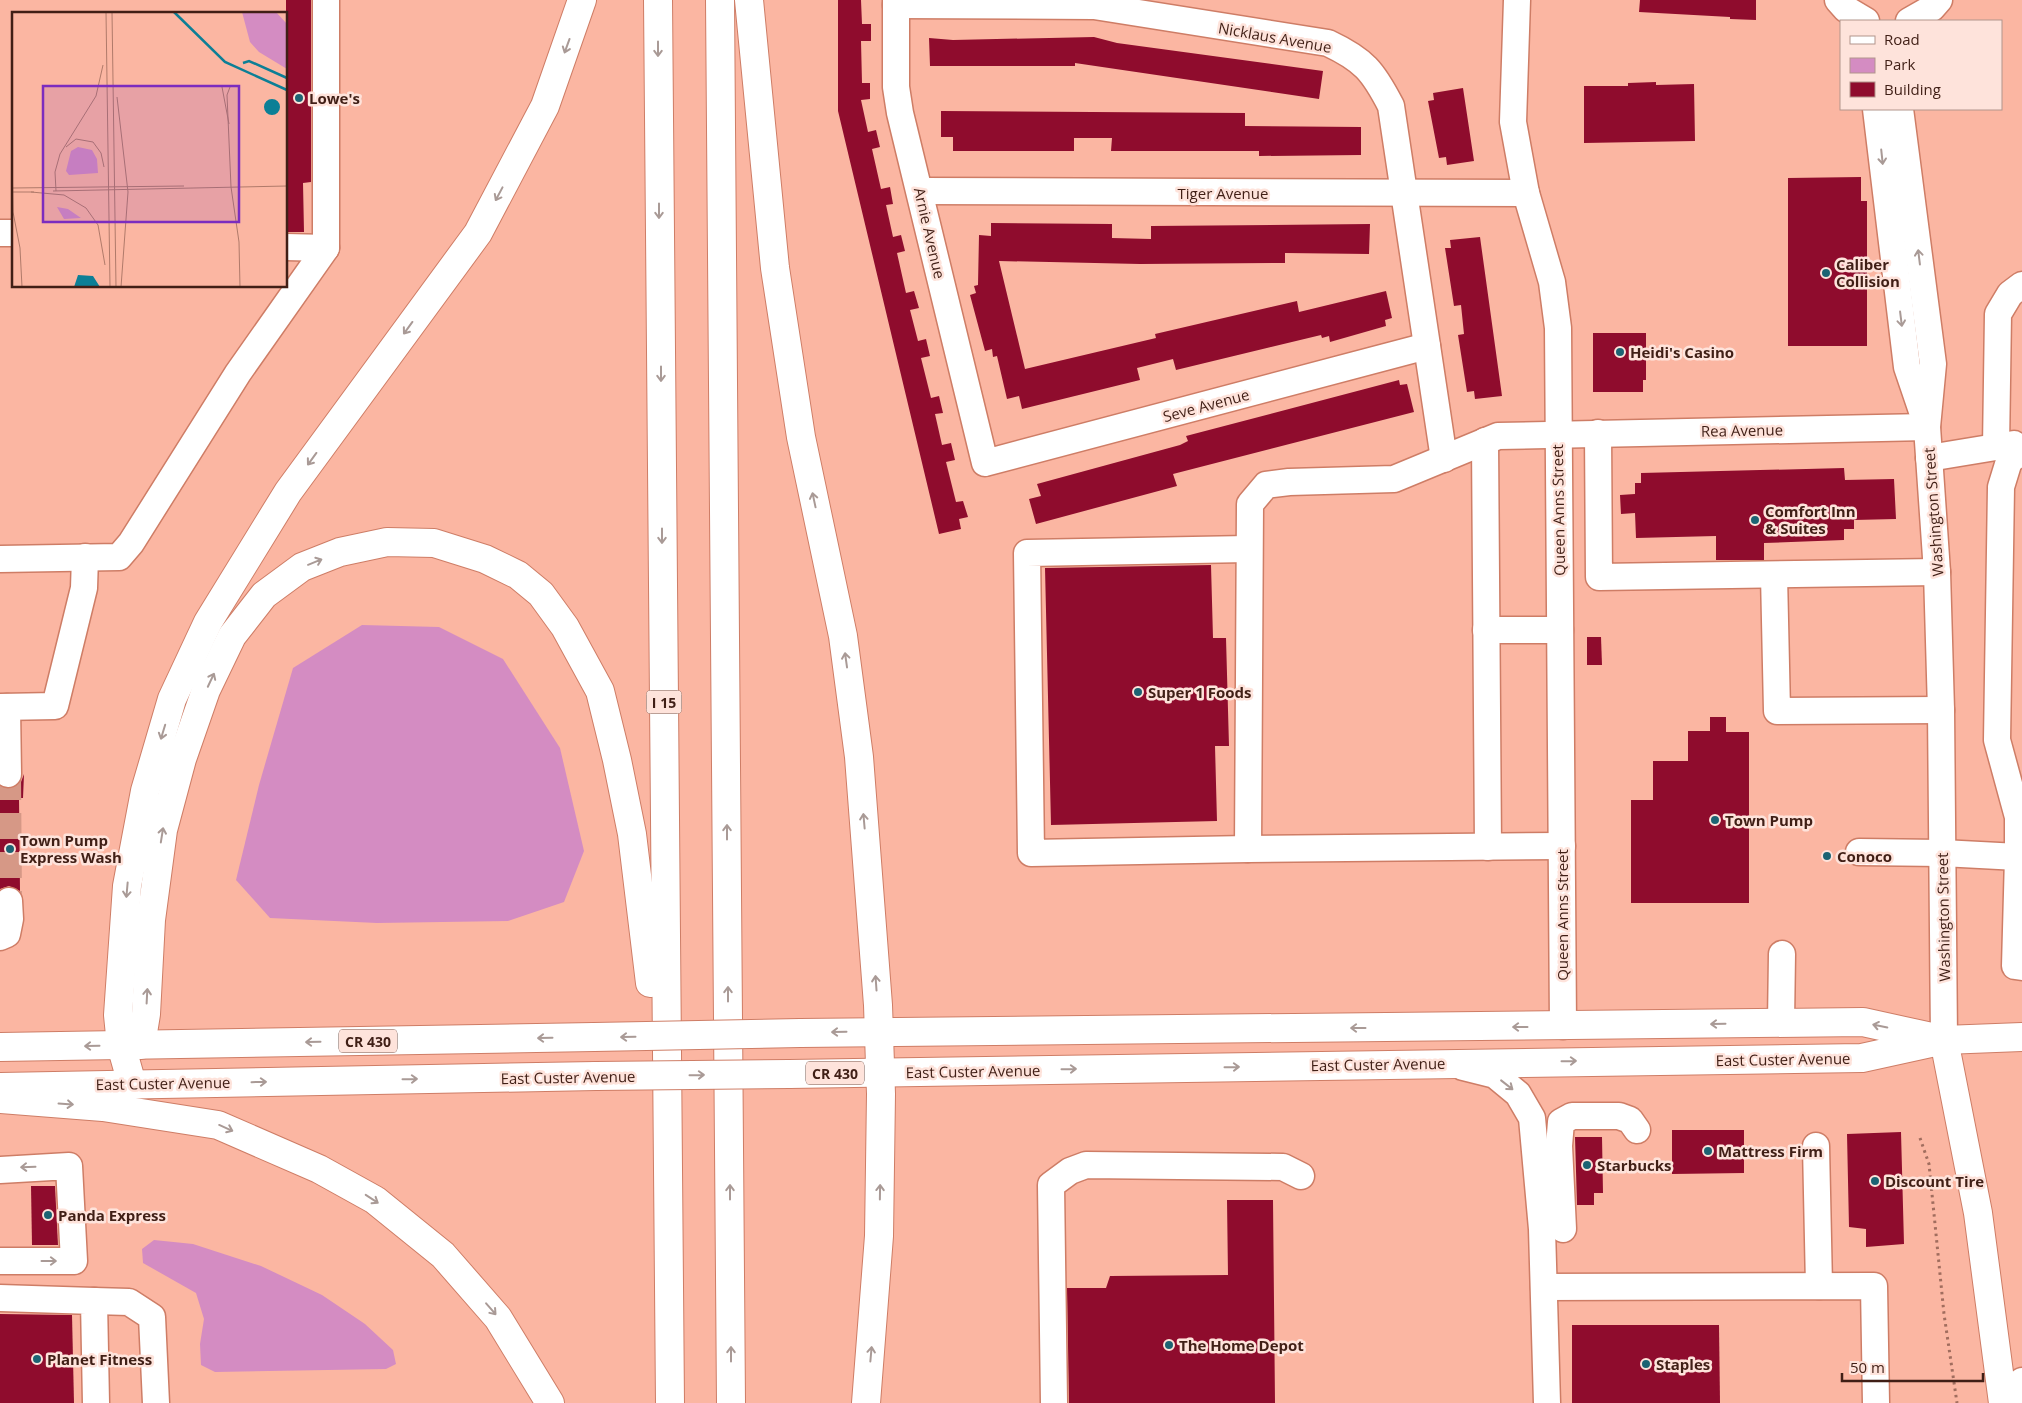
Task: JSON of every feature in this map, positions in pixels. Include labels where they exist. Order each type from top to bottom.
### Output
[{"type":"main road","points":[[132,1084],[131,1045],[118,1015],[127,886],[145,791],[172,699],[208,622],[288,492],[478,232],[545,106],[582,0]]},
{"type":"main road","name":"I 15","points":[[658,0],[670,1403]]},
{"type":"main road","points":[[720,0],[731,1403]]},
{"type":"main road","points":[[749,0],[775,268],[801,437],[843,636],[859,757],[869,877],[880,1073],[879,1236],[866,1403]]},
{"type":"main road","points":[[131,1045],[146,1014],[151,920],[163,830],[185,751],[206,690],[232,636],[264,594],[302,567],[340,552],[387,542],[434,544],[485,559],[518,575],[541,594],[565,627],[600,691],[618,760],[632,834],[648,956],[668,1190]]},
{"type":"main road","name":"East Custer Avenue","points":[[0,1047],[800,1033],[1863,1022],[1944,1040]]},
{"type":"main road","name":"East Custer Avenue","points":[[0,1086],[1862,1058],[1944,1040],[2022,1037]]},
{"type":"main road","name":"Washington Street","points":[[1944,1040],[1978,1213],[2003,1403]]},
{"type":"main road","points":[[0,1099],[103,1107],[218,1125],[327,1173],[374,1200],[443,1255],[498,1318],[550,1403]]},
{"type":"street","points":[[0,559],[119,557],[131,544],[238,372],[326,248],[326,0]]},
{"type":"street","name":"Queen Anns Street","points":[[1517,0],[1513,122],[1526,193],[1552,282],[1558,328],[1557,433],[1563,1026]]},
{"type":"street","name":"Arnie Avenue","points":[[896,2],[896,87],[985,463]]},
{"type":"street","name":"Nicklaus Avenue","points":[[896,2],[1094,6],[1328,43],[1351,54],[1376,77],[1388,99],[1396,128],[1444,459]]},
{"type":"street","points":[[1911,20],[1930,10]]},
{"type":"street","name":"Washington Street","points":[[1876,110],[1907,367],[1927,427]]},
{"type":"street","name":"Washington Street","points":[[1900,110],[1933,364],[1927,427],[1937,572],[1941,710],[1944,1040]]},
{"type":"street","name":"Tiger Avenue","points":[[920,191],[1526,193]]},
{"type":"street","points":[[288,247],[326,248]]},
{"type":"street","points":[[1996,447],[1998,314],[2010,294],[2022,285]]},
{"type":"street","name":"Seve Avenue","points":[[985,463],[1428,346]]},
{"type":"street","name":"Rea Avenue","points":[[1248,849],[1248,550],[1250,504],[1266,484],[1394,479],[1498,436],[1557,433],[1927,427]]},
{"type":"street","points":[[1598,433],[1599,577],[1937,572]]},
{"type":"street","points":[[1485,441],[1488,847]]},
{"type":"street","points":[[1929,458],[2022,442]]},
{"type":"street","points":[[2022,450],[2009,460],[2001,487],[1997,740],[2018,818],[2015,966],[2022,967]]},
{"type":"street","points":[[1248,550],[1027,553],[1030,854],[1248,849],[1562,846]]},
{"type":"street","points":[[8,774],[4,707],[54,706],[84,588],[85,557]]},
{"type":"street","points":[[1774,575],[1777,711],[1941,710]]},
{"type":"street","points":[[1486,630],[1560,630]]},
{"type":"street","points":[[1859,852],[1942,853],[2018,857]]},
{"type":"street","points":[[0,937],[7,934],[10,919],[9,901]]},
{"type":"street","points":[[1781,1023],[1782,954]]},
{"type":"street","points":[[1445,1063],[1495,1075],[1518,1094],[1532,1118],[1542,1229],[1546,1403]]},
{"type":"street","points":[[1563,1229],[1559,1146],[1561,1122],[1572,1116],[1619,1116],[1630,1120],[1637,1130]]},
{"type":"street","points":[[1816,1146],[1819,1286]]},
{"type":"street","points":[[1054,1403],[1051,1185],[1070,1171],[1086,1165],[1283,1166],[1301,1176]]},
{"type":"street","points":[[0,1170],[69,1166],[74,1261],[0,1261]]},
{"type":"street","points":[[1544,1287],[1874,1286],[1876,1403]]},
{"type":"street","points":[[0,1298],[129,1302],[152,1317],[156,1403]]},
{"type":"street","points":[[94,1301],[96,1403]]},
{"type":"street","points":[[2013,1403],[2022,1381]]},
{"type":"path","points":[[1920,1138],[1929,1164],[1944,1314],[1957,1403]]},
{"type":"green space","points":[[362,625],[439,627],[503,659],[560,748],[584,851],[564,902],[508,921],[377,923],[270,918],[236,880],[259,785],[293,668]]},
{"type":"green space","points":[[154,1240],[193,1244],[261,1266],[322,1295],[365,1324],[393,1350],[396,1364],[386,1369],[215,1372],[201,1365],[200,1344],[204,1319],[196,1293],[143,1263],[142,1249]]},
{"type":"building","points":[[286,0],[311,0],[311,182],[303,183],[304,232],[288,232],[288,12],[286,12]]},
{"type":"building","points":[[838,0],[861,0],[862,24],[871,24],[871,41],[861,41],[862,83],[870,83],[870,99],[861,100],[868,132],[876,130],[880,147],[872,149],[881,189],[890,187],[893,204],[886,205],[893,237],[901,235],[905,251],[897,253],[906,293],[914,291],[919,308],[910,310],[918,341],[926,339],[930,356],[921,358],[931,398],[939,396],[943,413],[935,414],[942,445],[951,443],[955,460],[946,462],[956,502],[963,501],[968,517],[959,519],[961,529],[939,534],[838,111]]},
{"type":"building","points":[[1640,0],[1756,0],[1756,20],[1639,12]]},
{"type":"building","points":[[1094,37],[1117,43],[1323,71],[1319,99],[1075,63],[1075,66],[930,66],[929,38],[953,40]]},
{"type":"building","points":[[1656,82],[1656,85],[1694,84],[1695,141],[1584,143],[1584,86],[1628,86],[1628,83]]},
{"type":"building","points":[[1463,88],[1474,161],[1447,165],[1446,157],[1439,158],[1428,101],[1434,100],[1433,93]]},
{"type":"building","points":[[941,111],[1245,113],[1245,126],[1361,127],[1361,155],[1259,156],[1259,151],[1111,151],[1112,138],[1074,138],[1074,151],[953,151],[953,137],[941,137]]},
{"type":"building","points":[[1861,177],[1861,201],[1867,201],[1867,346],[1788,346],[1788,178]]},
{"type":"building","points":[[991,223],[1112,224],[1112,238],[1151,239],[1151,226],[1370,224],[1369,254],[1285,253],[1285,263],[1140,264],[999,261],[1025,369],[1156,338],[1155,334],[1297,301],[1299,312],[1386,291],[1392,318],[1385,320],[1386,326],[1330,342],[1329,336],[1322,338],[1321,335],[1176,370],[1173,359],[1137,368],[1140,380],[1022,409],[1019,396],[1007,399],[997,356],[993,357],[992,349],[985,351],[970,295],[976,293],[974,286],[978,285],[979,235],[991,236]]},
{"type":"building","points":[[1480,237],[1502,396],[1475,399],[1474,391],[1467,392],[1458,335],[1464,334],[1461,305],[1454,306],[1445,248],[1451,248],[1450,240]]},
{"type":"building","name":"Heidi's Casino","points":[[1593,333],[1646,333],[1646,380],[1643,380],[1643,392],[1593,392]]},
{"type":"building","points":[[1399,380],[1400,385],[1407,384],[1414,412],[1173,474],[1177,486],[1036,524],[1029,499],[1041,496],[1037,484],[1180,445],[1188,441],[1186,436]]},
{"type":"building","name":"Comfort Inn & Suites","points":[[1844,468],[1845,480],[1894,479],[1896,519],[1854,520],[1854,529],[1844,529],[1844,540],[1764,543],[1764,560],[1716,560],[1716,536],[1636,538],[1635,513],[1621,514],[1620,495],[1635,494],[1635,483],[1641,483],[1641,473]]},
{"type":"building","name":"Super 1 Foods","points":[[1211,565],[1213,638],[1226,638],[1229,746],[1215,746],[1217,821],[1051,825],[1045,568]]},
{"type":"building","points":[[1587,637],[1601,637],[1602,665],[1587,665]]},
{"type":"building","points":[[1710,717],[1726,717],[1726,732],[1749,732],[1749,903],[1631,903],[1631,800],[1653,800],[1653,761],[1688,761],[1688,731],[1710,731]]},
{"type":"building","name":"Town Pump Express Wash","points":[[24,774],[23,798],[19,798],[20,891],[9,886],[0,889],[0,787],[8,789],[15,787],[21,782]]},
{"type":"building","name":"Mattress Firm","points":[[1672,1130],[1744,1130],[1744,1173],[1672,1174]]},
{"type":"building","name":"Discount Tire","points":[[1901,1132],[1904,1244],[1866,1247],[1866,1229],[1849,1227],[1847,1134]]},
{"type":"building","name":"Starbucks","points":[[1575,1137],[1602,1137],[1603,1193],[1594,1193],[1594,1205],[1577,1205]]},
{"type":"building","points":[[31,1186],[55,1186],[58,1245],[32,1245]]},
{"type":"building","name":"The Home Depot","points":[[1227,1200],[1273,1200],[1275,1403],[1069,1403],[1067,1288],[1106,1288],[1110,1276],[1228,1275]]},
{"type":"building","name":"Planet Fitness","points":[[0,1314],[72,1315],[74,1403],[0,1403]]},
{"type":"building","name":"Staples","points":[[1572,1325],[1719,1325],[1720,1403],[1572,1403]]},
{"type":"tunnel","points":[[8,774],[9,901]]},
{"type":"place","name":"Lowe's","points":[[299,98]]},
{"type":"place","name":"Caliber Collision","points":[[1826,273]]},
{"type":"place","name":"Heidi's Casino","points":[[1620,352]]},
{"type":"place","name":"Comfort Inn & Suites","points":[[1755,520]]},
{"type":"place","name":"Super 1 Foods","points":[[1138,692]]},
{"type":"place","name":"Town Pump","points":[[1715,820]]},
{"type":"place","name":"Town Pump Express Wash","points":[[10,849]]},
{"type":"place","name":"Conoco","points":[[1827,856]]},
{"type":"place","name":"Mattress Firm","points":[[1708,1151]]},
{"type":"place","name":"Starbucks","points":[[1587,1165]]},
{"type":"place","name":"Discount Tire","points":[[1875,1181]]},
{"type":"place","name":"Panda Express","points":[[48,1215]]},
{"type":"place","name":"The Home Depot","points":[[1169,1345]]},
{"type":"place","name":"Planet Fitness","points":[[37,1359]]},
{"type":"place","name":"Staples","points":[[1646,1364]]}]
